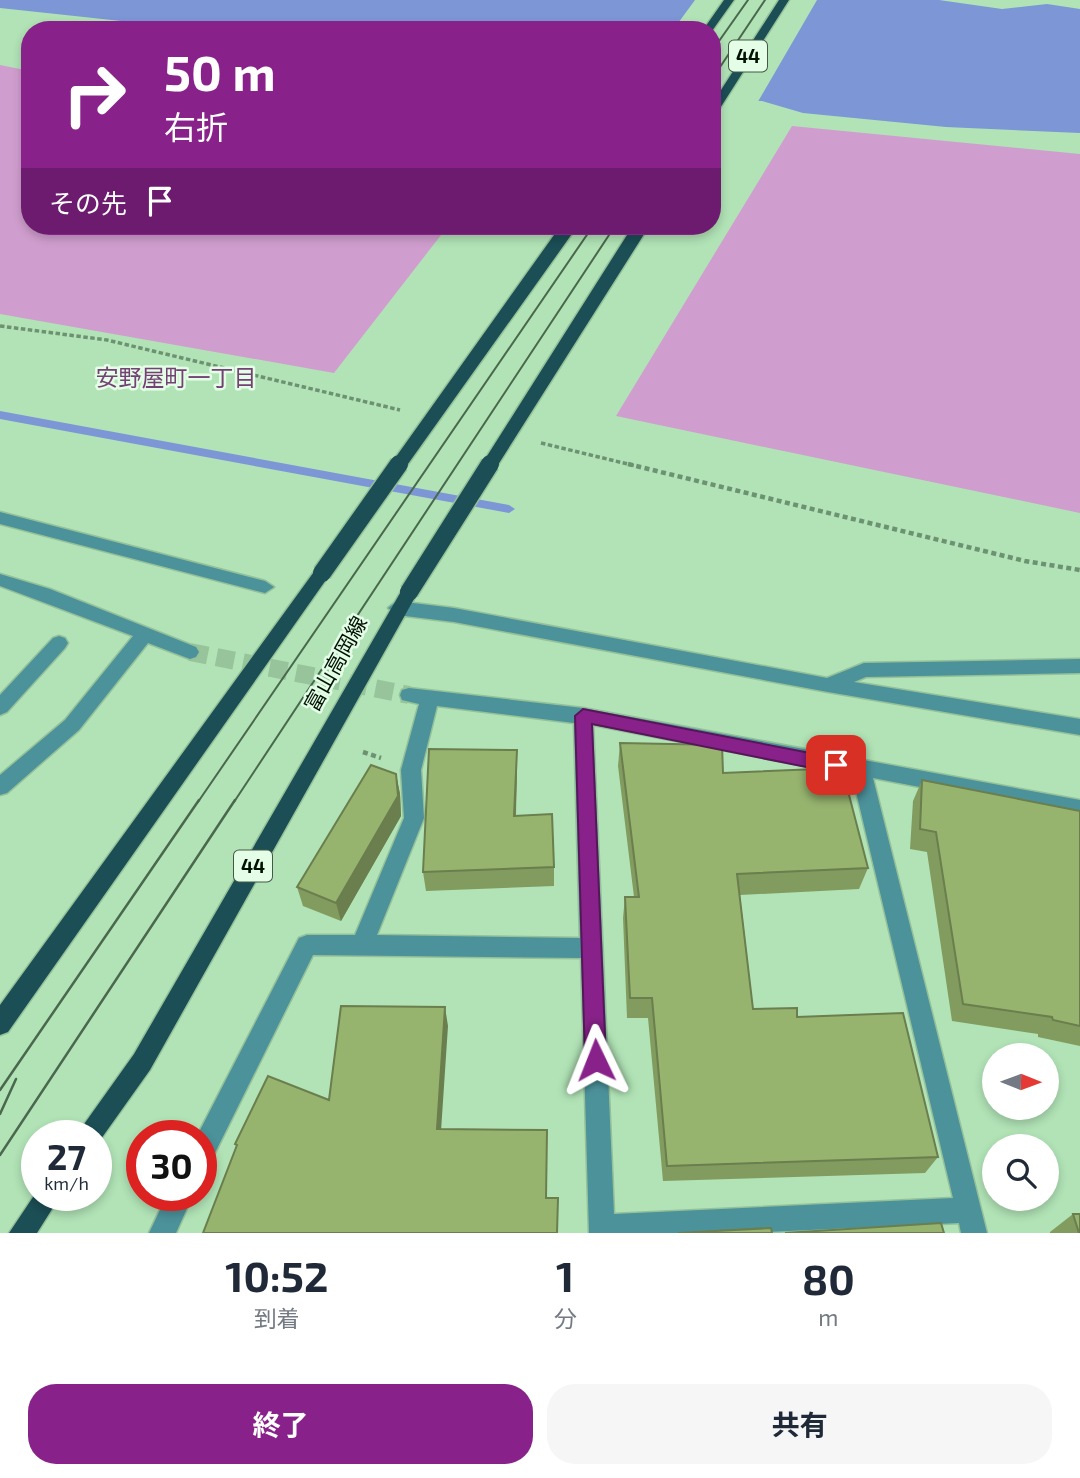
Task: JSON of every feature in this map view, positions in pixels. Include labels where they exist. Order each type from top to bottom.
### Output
[{"type":"main road","name":"44","points":[[714,21],[729,0]]},
{"type":"main road","name":"44","points":[[721,99],[784,0]]},
{"type":"main road","points":[[0,1024],[563,235]]},
{"type":"main road","name":"富山高岡線","points":[[101,1120],[142,1062],[403,600],[635,235]]},
{"type":"main road","points":[[22,1233],[38,1211]]},
{"type":"street","points":[[0,518],[265,587]]},
{"type":"street","points":[[0,580],[44,594],[190,652]]},
{"type":"street","points":[[403,600],[454,615],[828,685],[1080,727]]},
{"type":"street","points":[[0,787],[72,725],[144,635]]},
{"type":"street","points":[[0,707],[59,643]]},
{"type":"street","points":[[828,685],[864,670],[1080,666]]},
{"type":"street","points":[[409,695],[583,716],[1080,809]]},
{"type":"street","points":[[362,945],[414,818],[411,770],[430,697]]},
{"type":"street","points":[[583,716],[602,1230],[972,1222],[862,770]]},
{"type":"street","points":[[217,1122],[307,944],[592,948]]},
{"type":"street","points":[[162,1233],[173,1211]]},
{"type":"shaded area","points":[[0,65],[21,69],[21,235],[441,235],[334,373],[0,314]]},
{"type":"shaded area","points":[[792,126],[1080,154],[1080,513],[616,416]]},
{"type":"water","points":[[0,0],[939,0],[1002,9],[1047,4],[1080,9],[1080,133],[946,127],[803,113],[762,101],[721,100],[721,21],[121,21],[0,8]]},
{"type":"pier","points":[[695,0],[817,0],[756,105],[721,104],[721,21],[680,21]]},
{"type":"building","points":[[620,743],[722,745],[723,773],[842,768],[868,868],[737,874],[753,1009],[797,1008],[797,1017],[903,1013],[938,1157],[667,1166],[652,998],[630,998],[625,897],[639,897]]},
{"type":"building","points":[[429,749],[517,750],[514,816],[552,814],[554,867],[423,872]]},
{"type":"building","points":[[371,765],[396,774],[398,796],[336,903],[297,887]]},
{"type":"building","points":[[922,780],[1080,811],[1080,1026],[1053,1020],[1052,1017],[963,1004],[936,832],[920,829]]},
{"type":"building","points":[[341,1006],[445,1007],[437,1129],[547,1130],[546,1198],[558,1198],[557,1233],[203,1233],[212,1211],[217,1211],[217,1197],[237,1145],[235,1144],[268,1076],[329,1100]]},
{"type":"building","points":[[1073,1214],[1080,1214],[1080,1233],[1079,1233]]},
{"type":"building","points":[[941,1223],[944,1233],[785,1233]]},
{"type":"building","points":[[771,1228],[772,1233],[678,1233]]},
{"type":"waterway","points":[[0,415],[509,509]]},
{"type":"tunnel","points":[[190,652],[409,695]]},
{"type":"tram line","points":[[721,38],[748,0]]},
{"type":"tram line","points":[[721,66],[765,0]]},
{"type":"tram line","points":[[198,802],[587,235]]},
{"type":"tram line","points":[[234,802],[609,235]]},
{"type":"tram line","points":[[0,1090],[199,800]]},
{"type":"tram line","points":[[0,1155],[235,800]]},
{"type":"tram line","points":[[0,1114],[16,1079]]},
{"type":"district","name":"安野屋町一丁目","points":[[176,378]]},
{"type":"route","points":[[596,1060],[583,716],[836,765]]}]
